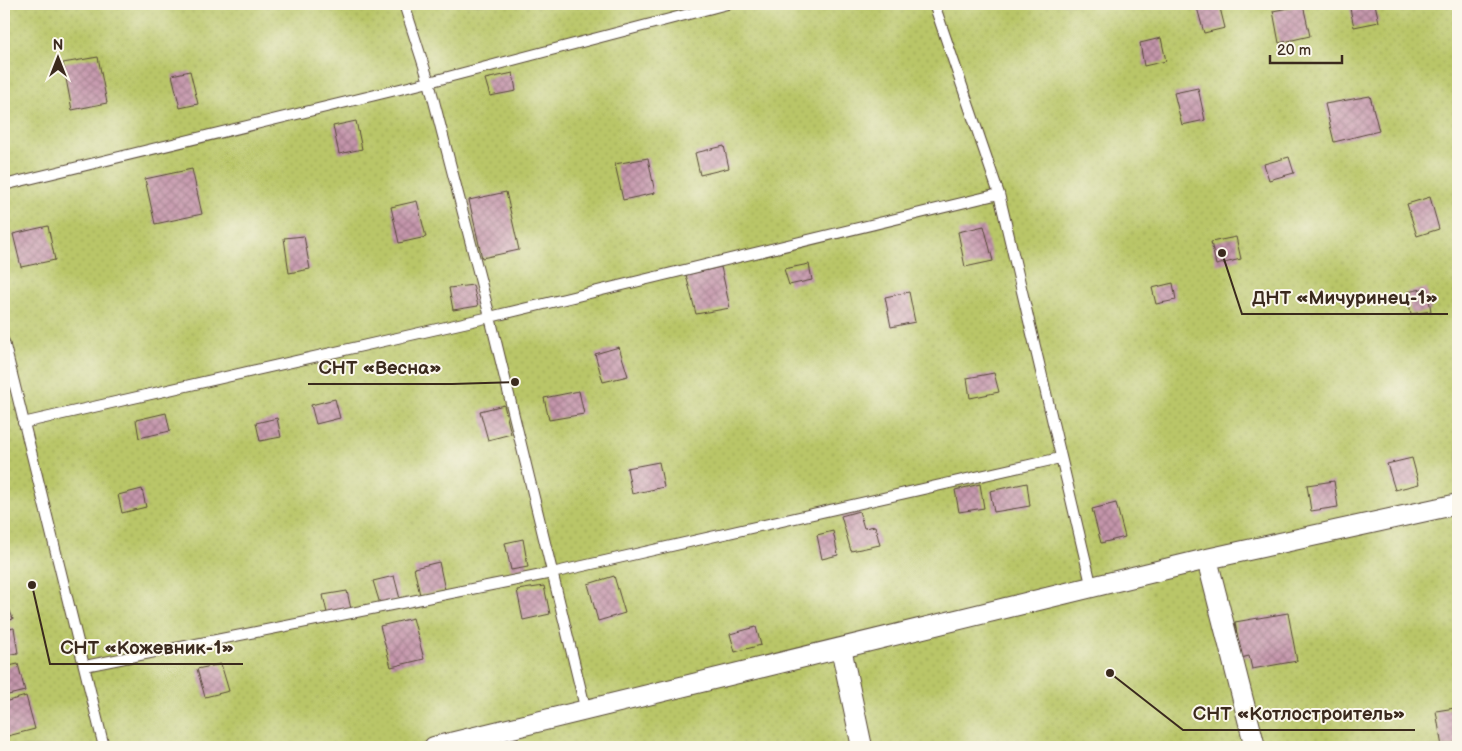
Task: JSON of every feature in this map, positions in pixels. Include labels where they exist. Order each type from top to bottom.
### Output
[{"type":"street","points":[[434,747],[463,744],[586,711],[1207,559],[1458,504]]},
{"type":"street","points":[[1207,559],[1255,747]]},
{"type":"street","points":[[841,648],[862,747]]},
{"type":"lane","points":[[404,4],[429,82],[490,316],[586,711]]},
{"type":"lane","points":[[4,185],[429,82],[727,4]]},
{"type":"lane","points":[[934,4],[999,194],[1092,588]]},
{"type":"lane","points":[[23,423],[490,316],[999,194]]},
{"type":"lane","points":[[4,342],[104,747]]},
{"type":"lane","points":[[85,666],[552,573],[1060,458]]},
{"type":"green space","points":[[4,4],[1458,4],[1458,747],[4,747]]},
{"type":"building","points":[[1196,4],[1219,4],[1225,28],[1204,33]]},
{"type":"building","points":[[1349,4],[1375,4],[1379,22],[1354,27]]},
{"type":"building","points":[[1303,5],[1310,36],[1279,43],[1273,11]]},
{"type":"building","points":[[1161,38],[1166,61],[1144,66],[1140,43]]},
{"type":"building","points":[[98,57],[107,103],[72,110],[63,63]]},
{"type":"building","points":[[190,71],[198,104],[180,108],[172,75]]},
{"type":"building","points":[[513,73],[516,91],[490,96],[485,79]]},
{"type":"building","points":[[1198,88],[1205,120],[1182,125],[1174,93]]},
{"type":"building","points":[[1370,96],[1379,131],[1334,142],[1325,104]]},
{"type":"building","points":[[356,121],[362,149],[339,154],[333,126]]},
{"type":"building","points":[[724,146],[729,168],[700,175],[695,153]]},
{"type":"building","points":[[1289,157],[1294,173],[1269,180],[1264,164]]},
{"type":"building","points":[[648,158],[655,193],[623,200],[615,164]]},
{"type":"building","points":[[192,169],[202,214],[155,224],[145,179]]},
{"type":"building","points":[[506,192],[519,250],[482,258],[469,200]]},
{"type":"building","points":[[1430,197],[1439,229],[1417,236],[1407,204]]},
{"type":"building","points":[[417,201],[426,237],[399,243],[391,207]]},
{"type":"building","points":[[48,226],[55,260],[21,267],[13,234]]},
{"type":"building","points":[[984,226],[993,261],[965,267],[958,232]]},
{"type":"building","points":[[304,236],[310,269],[289,273],[284,238]]},
{"type":"building","points":[[1236,237],[1241,259],[1216,265],[1211,242]]},
{"type":"building","points":[[809,264],[812,280],[789,285],[784,269]]},
{"type":"building","points":[[721,267],[730,308],[696,314],[686,275]]},
{"type":"building","points":[[1173,283],[1176,300],[1156,304],[1152,288]]},
{"type":"building","points":[[473,285],[478,306],[453,310],[449,288]]},
{"type":"building","points":[[1427,288],[1431,311],[1411,314],[1407,292]]},
{"type":"building","points":[[909,292],[915,322],[891,327],[885,297]]},
{"type":"building","points":[[619,347],[628,376],[603,382],[595,354]]},
{"type":"building","points":[[994,373],[999,392],[970,398],[967,378]]},
{"type":"building","points":[[579,391],[584,414],[549,420],[544,398]]},
{"type":"building","points":[[335,399],[340,418],[316,424],[311,405]]},
{"type":"building","points":[[504,405],[511,434],[488,440],[480,411]]},
{"type":"building","points":[[166,413],[170,431],[139,438],[136,420]]},
{"type":"building","points":[[277,418],[281,437],[260,441],[256,423]]},
{"type":"building","points":[[1412,458],[1419,484],[1395,490],[1387,464]]},
{"type":"building","points":[[659,462],[664,487],[632,494],[627,468]]},
{"type":"building","points":[[1334,481],[1338,507],[1311,511],[1307,485]]},
{"type":"building","points":[[1027,483],[1030,506],[994,512],[990,491]]},
{"type":"building","points":[[980,484],[984,508],[959,512],[955,490]]},
{"type":"building","points":[[142,489],[146,507],[122,513],[118,495]]},
{"type":"building","points":[[1116,503],[1125,537],[1101,543],[1092,509]]},
{"type":"building","points":[[859,511],[864,528],[875,526],[880,545],[851,551],[841,516]]},
{"type":"building","points":[[833,531],[838,555],[822,559],[817,535]]},
{"type":"building","points":[[523,539],[528,567],[511,570],[505,543]]},
{"type":"building","points":[[439,562],[445,590],[420,595],[414,568]]},
{"type":"building","points":[[394,576],[400,599],[380,604],[373,581]]},
{"type":"building","points":[[614,576],[625,613],[598,621],[588,584]]},
{"type":"building","points":[[544,586],[550,614],[523,620],[517,590]]},
{"type":"building","points":[[347,591],[351,609],[327,613],[323,595]]},
{"type":"building","points":[[4,595],[13,619],[4,622]]},
{"type":"building","points":[[1288,613],[1297,661],[1252,669],[1249,656],[1241,658],[1235,622]]},
{"type":"building","points":[[413,618],[424,659],[391,667],[380,626]]},
{"type":"building","points":[[756,627],[761,645],[735,652],[730,634]]},
{"type":"building","points":[[14,628],[18,653],[4,655],[4,630]]},
{"type":"building","points":[[18,664],[25,691],[4,696],[4,667]]},
{"type":"building","points":[[221,664],[229,691],[205,697],[197,669]]},
{"type":"building","points":[[26,696],[35,729],[4,737],[4,702]]},
{"type":"building","points":[[1455,708],[1458,723],[1458,745],[1442,747],[1436,711]]},
{"type":"place","name":"ДНТ «Мичуринец-1»","points":[[1222,253]]},
{"type":"place","name":"СНТ «Весна»","points":[[515,382]]},
{"type":"place","name":"СНТ «Кожевник-1»","points":[[32,585]]},
{"type":"place","name":"СНТ «Котлостроитель»","points":[[1110,673]]}]
